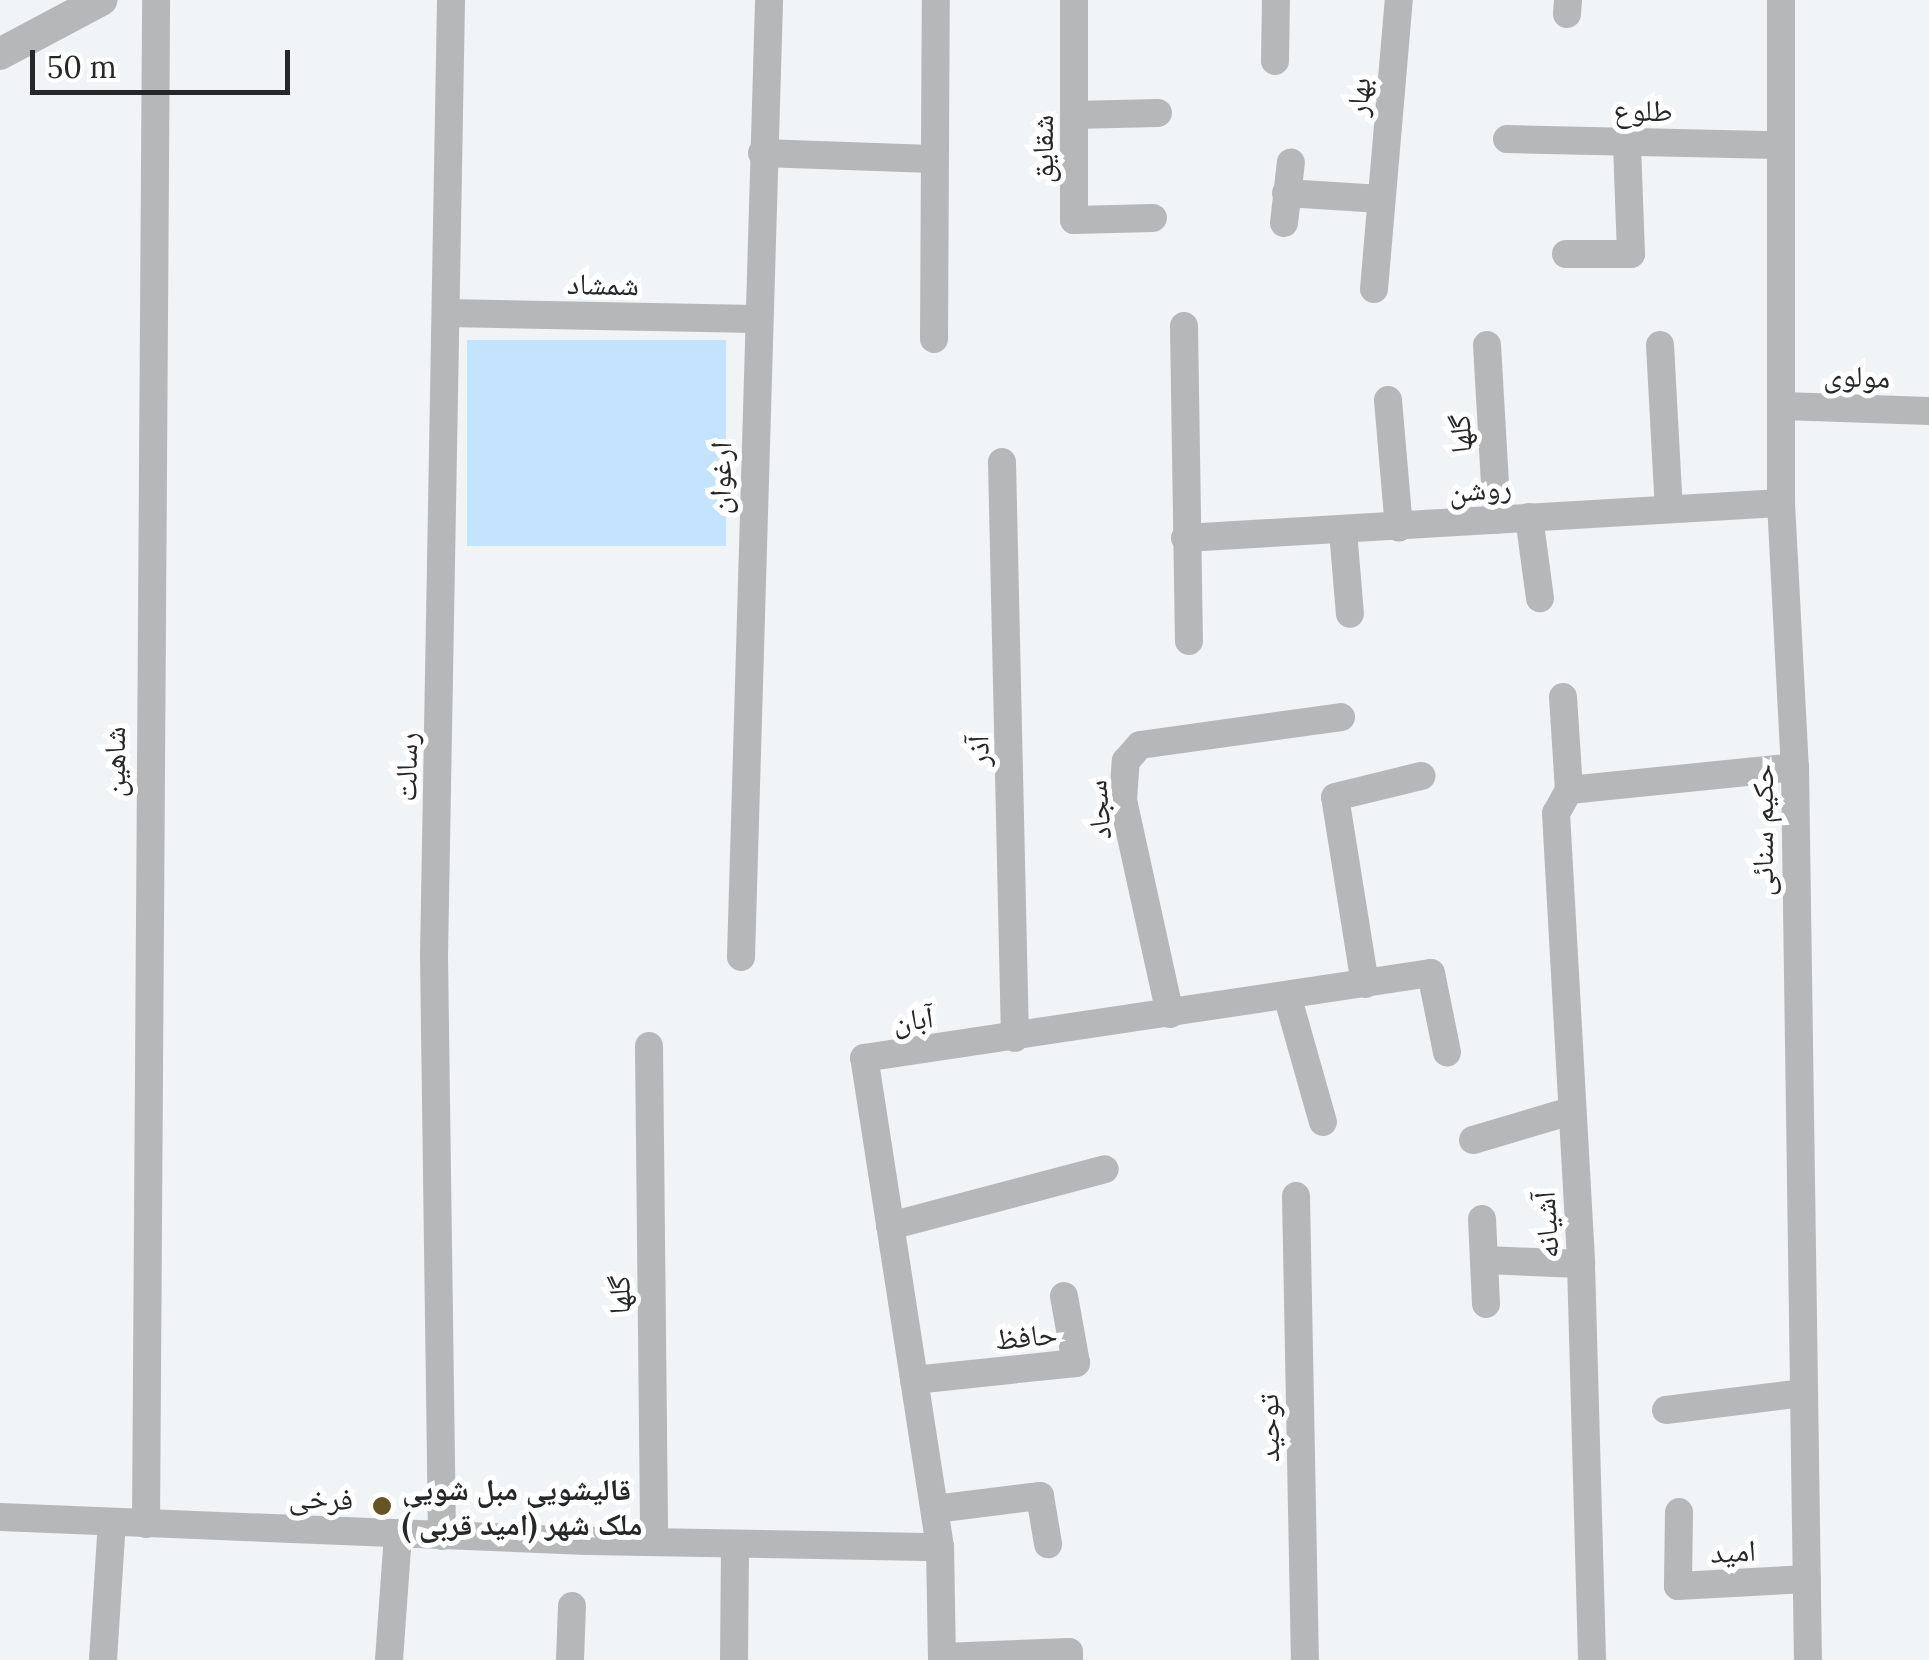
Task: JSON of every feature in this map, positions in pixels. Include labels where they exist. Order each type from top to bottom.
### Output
[{"type":"street","name":"شاهین","points":[[146,1524],[156,0]]},
{"type":"street","name":"رسالت","points":[[442,1536],[434,956],[451,0]]},
{"type":"street","name":"ارغوان","points":[[742,957],[756,319],[769,0]]},
{"type":"street","points":[[934,339],[932,158],[936,0]]},
{"type":"street","name":"شقایق","points":[[1074,0],[1074,220],[1153,218]]},
{"type":"street","points":[[1274,61],[1276,0]]},
{"type":"street","name":"بهار","points":[[1374,289],[1399,0]]},
{"type":"street","name":"حکیم سنائی","points":[[1781,0],[1777,145],[1783,406],[1781,502],[1794,767],[1808,1660]]},
{"type":"street","points":[[0,54],[96,2]]},
{"type":"street","points":[[1074,115],[1158,113]]},
{"type":"street","name":"طلوع","points":[[1507,139],[1777,145]]},
{"type":"street","points":[[1566,254],[1631,254],[1627,143]]},
{"type":"street","points":[[762,154],[932,158]]},
{"type":"street","points":[[1284,224],[1291,162]]},
{"type":"street","points":[[1286,193],[1382,199]]},
{"type":"street","name":"شمشاد","points":[[448,313],[756,319]]},
{"type":"street","points":[[1184,326],[1189,641]]},
{"type":"street","name":"گلها","points":[[1487,345],[1497,520]]},
{"type":"street","points":[[1660,345],[1670,508]]},
{"type":"street","points":[[1388,400],[1399,528]]},
{"type":"street","name":"مولوی","points":[[1783,406],[1929,411]]},
{"type":"street","name":"آذر","points":[[1002,462],[1015,1038]]},
{"type":"street","name":"روشن","points":[[1185,538],[1781,502]]},
{"type":"street","points":[[1530,518],[1540,598]]},
{"type":"street","points":[[1343,531],[1350,614]]},
{"type":"street","name":"آشیانه","points":[[1563,697],[1568,790],[1556,814],[1582,1264],[1592,1660]]},
{"type":"street","name":"سجاد","points":[[1170,1014],[1123,800],[1126,761],[1140,745],[1341,717]]},
{"type":"street","points":[[1568,790],[1794,767]]},
{"type":"street","points":[[1365,984],[1335,796],[1421,776]]},
{"type":"street","name":"آبان","points":[[942,1658],[940,1547],[864,1058],[1431,972],[1447,1052]]},
{"type":"street","points":[[1286,995],[1323,1122]]},
{"type":"street","name":"گلها","points":[[649,1046],[654,1542]]},
{"type":"street","points":[[1473,1140],[1571,1110]]},
{"type":"street","points":[[890,1226],[1106,1169]]},
{"type":"street","name":"توحید","points":[[1296,1196],[1305,1660]]},
{"type":"street","points":[[1482,1219],[1486,1304]]},
{"type":"street","points":[[1485,1260],[1582,1264]]},
{"type":"street","name":"حافظ","points":[[914,1380],[1076,1363],[1064,1296]]},
{"type":"street","points":[[1666,1410],[1803,1392]]},
{"type":"street","points":[[934,1510],[1040,1496],[1048,1544]]},
{"type":"street","name":"امید","points":[[1679,1512],[1678,1586],[1806,1579]]},
{"type":"street","name":"فرخی","points":[[0,1517],[442,1536],[940,1547]]},
{"type":"street","points":[[103,1660],[112,1522]]},
{"type":"street","points":[[389,1660],[398,1534]]},
{"type":"street","points":[[734,1544],[734,1660]]},
{"type":"street","points":[[570,1660],[572,1606]]},
{"type":"street","points":[[942,1658],[1069,1652],[1070,1660]]},
{"type":"shaded area","points":[[467,340],[726,340],[726,546],[467,546]]},
{"type":"place","name":"قالیشویی مبل شویی ملک شهر (امید قربی )","points":[[382,1506]]}]
